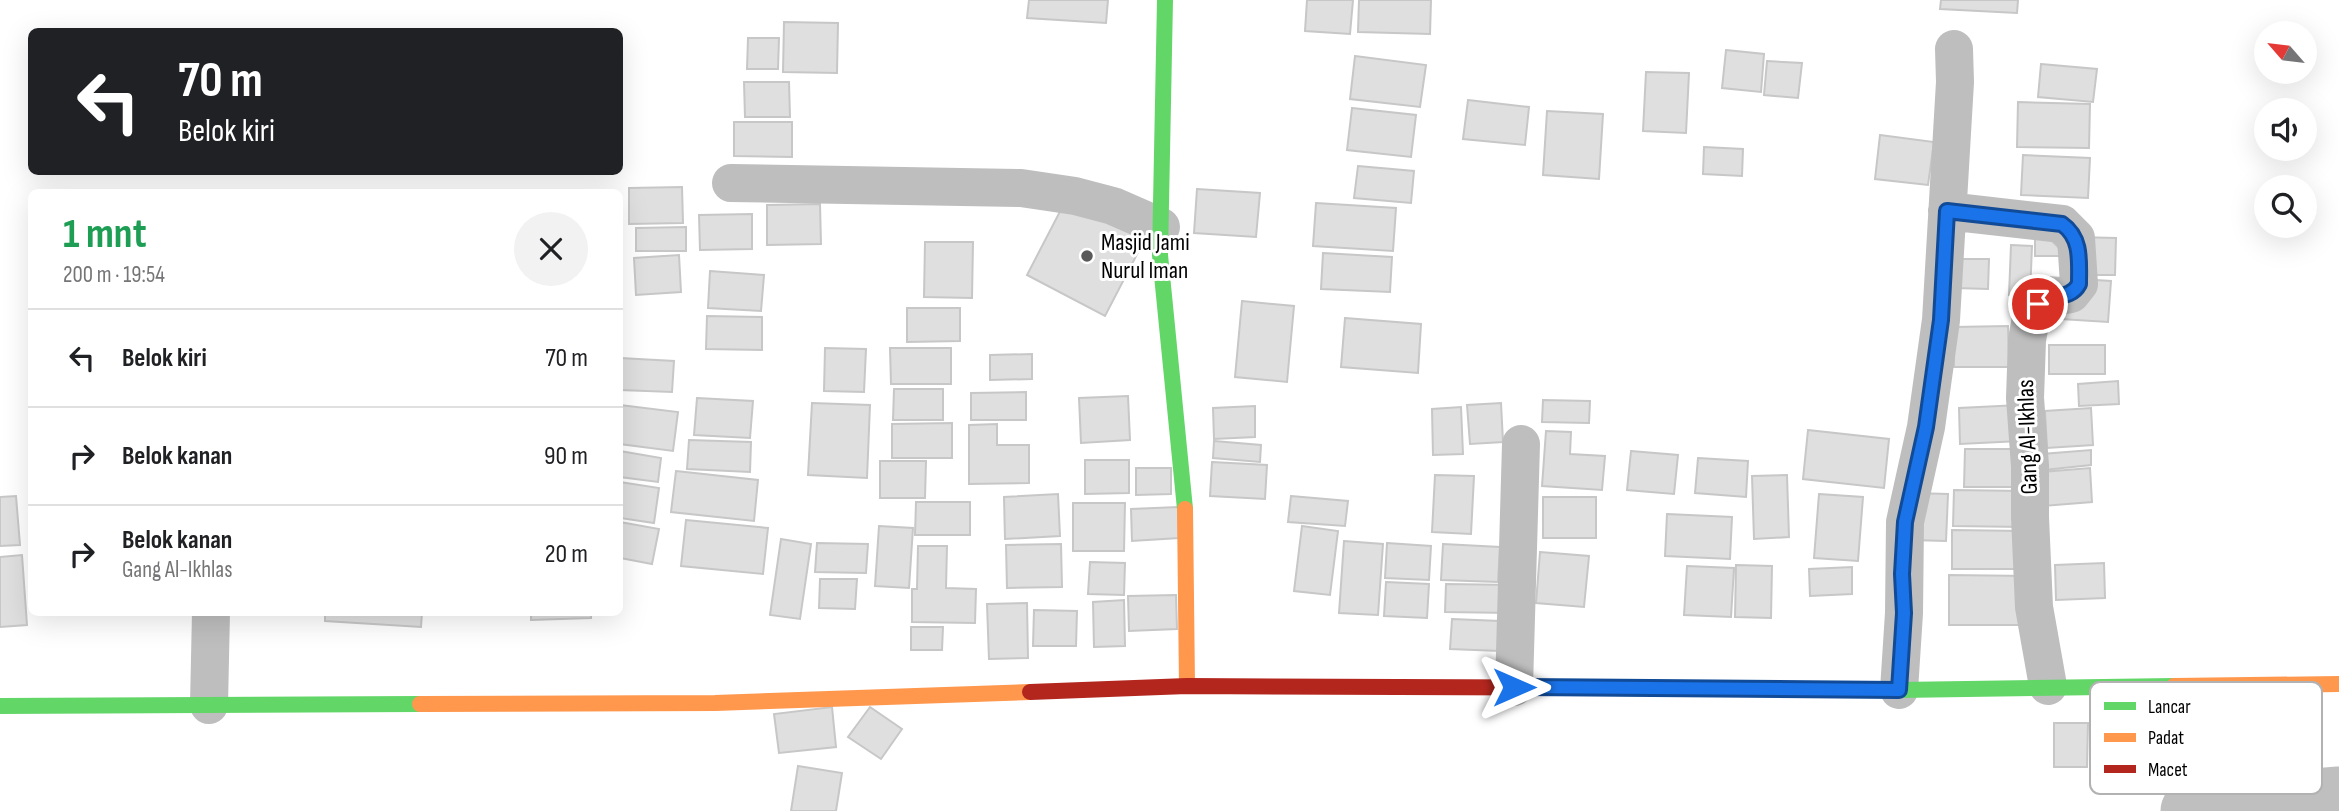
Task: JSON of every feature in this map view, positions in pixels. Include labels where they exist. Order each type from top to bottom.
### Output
[{"type":"street","points":[[1165,0],[1160,255],[1184,493],[1187,686]]},
{"type":"street","points":[[1899,690],[1904,613],[1902,574],[1905,522],[1926,427],[1941,320],[1955,82],[1954,49]]},
{"type":"street","points":[[731,183],[1021,187],[1075,196],[1113,206],[1161,227]]},
{"type":"street","name":"Gang Al-Ikhlas","points":[[1947,211],[2062,224],[2076,238],[2079,284],[2071,293],[2042,301],[2033,310],[2025,362],[2030,466],[2029,517],[2035,607],[2048,686]]},
{"type":"street","points":[[1514,687],[1521,444]]},
{"type":"street","points":[[209,705],[211,616]]},
{"type":"street","points":[[0,706],[715,703],[1187,686],[1899,690],[2090,686]]},
{"type":"building","points":[[1029,0],[1108,0],[1106,23],[1027,18]]},
{"type":"building","points":[[1307,0],[1353,0],[1350,34],[1305,31]]},
{"type":"building","points":[[1359,0],[1431,0],[1430,34],[1358,32]]},
{"type":"building","points":[[1941,0],[2018,0],[2017,13],[1940,9]]},
{"type":"building","points":[[784,22],[838,23],[837,73],[783,72]]},
{"type":"building","points":[[748,38],[779,38],[778,69],[747,69]]},
{"type":"building","points":[[1726,50],[1764,54],[1761,92],[1722,88]]},
{"type":"building","points":[[1355,56],[1426,65],[1420,107],[1350,99]]},
{"type":"building","points":[[1767,61],[1802,63],[1798,98],[1764,95]]},
{"type":"building","points":[[2041,64],[2097,69],[2093,102],[2038,97]]},
{"type":"building","points":[[1646,72],[1689,73],[1686,133],[1643,131]]},
{"type":"building","points":[[744,82],[789,82],[790,117],[745,117]]},
{"type":"building","points":[[1468,100],[1529,107],[1525,145],[1463,139]]},
{"type":"building","points":[[2018,102],[2090,104],[2089,148],[2017,147]]},
{"type":"building","points":[[1352,108],[1416,115],[1411,157],[1347,150]]},
{"type":"building","points":[[1547,111],[1603,114],[1599,179],[1543,175]]},
{"type":"building","points":[[734,122],[792,122],[792,157],[734,156]]},
{"type":"building","points":[[1880,135],[1934,142],[1928,185],[1875,179]]},
{"type":"building","points":[[1704,147],[1743,149],[1742,176],[1703,174]]},
{"type":"building","points":[[2023,155],[2090,158],[2088,198],[2021,195]]},
{"type":"building","points":[[1358,166],[1414,171],[1411,203],[1354,198]]},
{"type":"building","points":[[682,187],[683,223],[629,224],[629,188]]},
{"type":"building","points":[[1197,189],[1260,193],[1256,237],[1194,233]]},
{"type":"building","name":"Masjid Jami Nurul Iman","points":[[1068,196],[1146,237],[1105,316],[1027,275]]},
{"type":"building","points":[[1316,203],[1396,208],[1393,251],[1313,246]]},
{"type":"building","points":[[820,204],[821,244],[767,245],[767,205]]},
{"type":"building","points":[[752,214],[752,249],[700,250],[699,215]]},
{"type":"building","points":[[2035,224],[2067,256],[2035,256]]},
{"type":"building","points":[[686,227],[686,251],[636,251],[636,228]]},
{"type":"building","points":[[2076,237],[2116,238],[2115,275],[2075,275]]},
{"type":"building","points":[[925,242],[973,242],[972,298],[924,297]]},
{"type":"building","points":[[2011,245],[2032,246],[2030,295],[2009,295]]},
{"type":"building","points":[[1323,253],[1392,257],[1390,292],[1321,289]]},
{"type":"building","points":[[679,255],[681,292],[636,295],[634,258]]},
{"type":"building","points":[[1955,259],[1989,259],[1988,289],[1955,288]]},
{"type":"building","points":[[710,271],[764,275],[761,311],[708,308]]},
{"type":"building","points":[[2047,277],[2111,281],[2108,322],[2045,318]]},
{"type":"building","points":[[1242,301],[1294,306],[1287,382],[1235,377]]},
{"type":"building","points":[[907,308],[960,308],[960,341],[907,342]]},
{"type":"building","points":[[707,316],[762,317],[762,350],[706,349]]},
{"type":"building","points":[[1345,318],[1421,324],[1418,373],[1341,367]]},
{"type":"building","points":[[2008,326],[2009,367],[1954,367],[1954,327]]},
{"type":"building","points":[[2049,345],[2105,345],[2105,374],[2049,374]]},
{"type":"building","points":[[825,348],[866,349],[864,392],[824,391]]},
{"type":"building","points":[[890,348],[951,348],[951,384],[891,384]]},
{"type":"building","points":[[1032,354],[1032,379],[990,380],[990,355]]},
{"type":"building","points":[[623,358],[674,361],[672,392],[623,390]]},
{"type":"building","points":[[2118,381],[2119,404],[2079,406],[2078,384]]},
{"type":"building","points":[[894,389],[943,389],[943,420],[893,420]]},
{"type":"building","points":[[1026,392],[1026,420],[971,420],[971,393]]},
{"type":"building","points":[[1128,396],[1130,440],[1081,443],[1079,398]]},
{"type":"building","points":[[697,398],[753,401],[750,438],[694,435]]},
{"type":"building","points":[[1543,400],[1590,401],[1589,423],[1542,422]]},
{"type":"building","points":[[812,403],[870,405],[867,478],[808,475]]},
{"type":"building","points":[[1501,403],[1503,442],[1470,444],[1467,405]]},
{"type":"building","points":[[623,405],[678,412],[673,451],[623,444]]},
{"type":"building","points":[[2019,405],[2020,441],[1960,444],[1959,408]]},
{"type":"building","points":[[1255,406],[1255,437],[1214,439],[1213,408]]},
{"type":"building","points":[[1461,407],[1463,454],[1433,455],[1432,409]]},
{"type":"building","points":[[2091,408],[2093,445],[2047,448],[2045,411]]},
{"type":"building","points":[[952,423],[952,458],[892,458],[892,424]]},
{"type":"building","points":[[997,424],[997,445],[1029,445],[1029,483],[969,484],[969,425]]},
{"type":"building","points":[[1808,430],[1889,439],[1884,488],[1803,479]]},
{"type":"building","points":[[1546,431],[1571,432],[1570,454],[1605,456],[1602,490],[1542,486]]},
{"type":"building","points":[[689,440],[751,442],[750,472],[687,469]]},
{"type":"building","points":[[1214,441],[1261,445],[1260,462],[1213,458]]},
{"type":"building","points":[[1965,449],[2019,449],[2018,487],[1964,487]]},
{"type":"building","points":[[2091,450],[2091,465],[2044,470],[2042,454]]},
{"type":"building","points":[[1631,451],[1678,455],[1674,494],[1627,490]]},
{"type":"building","points":[[623,452],[661,458],[658,482],[623,477]]},
{"type":"building","points":[[1698,458],[1748,461],[1746,497],[1695,493]]},
{"type":"building","points":[[1085,460],[1129,460],[1129,493],[1085,494]]},
{"type":"building","points":[[880,461],[926,461],[925,498],[880,498]]},
{"type":"building","points":[[1212,462],[1267,465],[1265,499],[1210,496]]},
{"type":"building","points":[[1136,468],[1171,468],[1171,494],[1136,495]]},
{"type":"building","points":[[2090,468],[2092,502],[2043,506],[2042,472]]},
{"type":"building","points":[[676,471],[758,480],[754,521],[671,512]]},
{"type":"building","points":[[1435,475],[1474,476],[1471,534],[1432,532]]},
{"type":"building","points":[[1787,475],[1789,537],[1754,539],[1752,476]]},
{"type":"building","points":[[623,482],[659,488],[654,523],[623,518]]},
{"type":"building","points":[[1954,490],[2023,491],[2023,527],[1953,526]]},
{"type":"building","points":[[1913,493],[1948,494],[1946,541],[1911,540]]},
{"type":"building","points":[[1058,494],[1060,536],[1005,539],[1004,497]]},
{"type":"building","points":[[1819,494],[1863,497],[1858,561],[1814,558]]},
{"type":"building","points":[[16,496],[20,545],[0,546],[0,497]]},
{"type":"building","points":[[1291,496],[1348,501],[1345,526],[1288,522]]},
{"type":"building","points":[[1543,497],[1596,497],[1596,538],[1543,538]]},
{"type":"building","points":[[916,502],[970,502],[970,535],[915,535]]},
{"type":"building","points":[[1073,503],[1125,503],[1124,551],[1073,551]]},
{"type":"building","points":[[1178,507],[1179,538],[1132,541],[1131,509]]},
{"type":"building","points":[[1667,514],[1732,517],[1730,559],[1665,556]]},
{"type":"building","points":[[686,520],[768,528],[763,574],[681,566]]},
{"type":"building","points":[[623,523],[659,529],[652,564],[623,559]]},
{"type":"building","points":[[879,526],[913,528],[909,588],[875,586]]},
{"type":"building","points":[[1302,526],[1338,531],[1330,595],[1294,591]]},
{"type":"building","points":[[1952,530],[2024,531],[2023,569],[1952,569]]},
{"type":"building","points":[[781,539],[811,544],[800,619],[770,615]]},
{"type":"building","points":[[1344,541],[1383,544],[1378,615],[1339,613]]},
{"type":"building","points":[[817,543],[868,544],[866,573],[815,572]]},
{"type":"building","points":[[1387,543],[1431,546],[1429,580],[1385,578]]},
{"type":"building","points":[[1061,544],[1062,587],[1007,588],[1006,545]]},
{"type":"building","points":[[1443,544],[1500,547],[1498,582],[1441,580]]},
{"type":"building","points":[[918,546],[947,546],[946,588],[976,589],[975,623],[912,622],[912,589],[917,589]]},
{"type":"building","points":[[1540,552],[1589,556],[1584,607],[1536,603]]},
{"type":"building","points":[[22,555],[27,625],[0,627],[0,557]]},
{"type":"building","points":[[1090,562],[1125,563],[1124,595],[1088,594]]},
{"type":"building","points":[[2104,563],[2105,598],[2056,600],[2055,565]]},
{"type":"building","points":[[1736,565],[1772,566],[1771,618],[1735,617]]},
{"type":"building","points":[[1687,566],[1734,568],[1731,617],[1684,615]]},
{"type":"building","points":[[1852,567],[1852,594],[1810,596],[1809,569]]},
{"type":"building","points":[[1949,575],[2029,576],[2029,625],[1949,625]]},
{"type":"building","points":[[820,579],[857,579],[855,609],[819,608]]},
{"type":"building","points":[[1386,582],[1429,584],[1427,618],[1384,616]]},
{"type":"building","points":[[1446,584],[1513,585],[1512,613],[1445,612]]},
{"type":"building","points":[[1176,595],[1177,629],[1129,631],[1128,596]]},
{"type":"building","points":[[1124,600],[1125,646],[1094,647],[1093,602]]},
{"type":"building","points":[[1027,603],[1028,658],[989,659],[987,604]]},
{"type":"building","points":[[1034,610],[1077,611],[1076,646],[1033,646]]},
{"type":"building","points":[[325,616],[422,616],[421,627],[325,621]]},
{"type":"building","points":[[531,616],[591,616],[591,618],[531,620]]},
{"type":"building","points":[[1452,619],[1500,621],[1499,651],[1450,649]]},
{"type":"building","points":[[911,627],[943,627],[942,650],[911,650]]},
{"type":"building","points":[[832,707],[836,747],[779,753],[774,714]]},
{"type":"building","points":[[870,707],[902,729],[881,759],[848,737]]},
{"type":"building","points":[[2054,723],[2088,723],[2087,767],[2054,767]]},
{"type":"building","points":[[798,766],[842,773],[836,811],[791,811]]},
{"type":"waterway","points":[[2193,811],[2339,799]]},
{"type":"traffic: fast","points":[[1165,0],[1160,255],[1185,509]]},
{"type":"traffic: fast","points":[[1606,688],[1899,690],[2090,687]]},
{"type":"traffic: fast","points":[[0,706],[420,704]]},
{"type":"traffic: slow","points":[[1185,509],[1187,686]]},
{"type":"traffic: slow","points":[[2322,684],[2339,684]]},
{"type":"traffic: slow","points":[[420,704],[715,703],[1030,692]]},
{"type":"traffic: jam","points":[[1030,692],[1187,686],[1606,688]]},
{"type":"place","name":"Masjid Jami Nurul Iman","points":[[1087,256]]},
{"type":"route","points":[[1514,687],[1899,690],[1904,613],[1902,574],[1905,522],[1926,427],[1941,320],[1947,211],[2062,224],[2070,230],[2076,238],[2079,284],[2071,293],[2038,304]]}]
